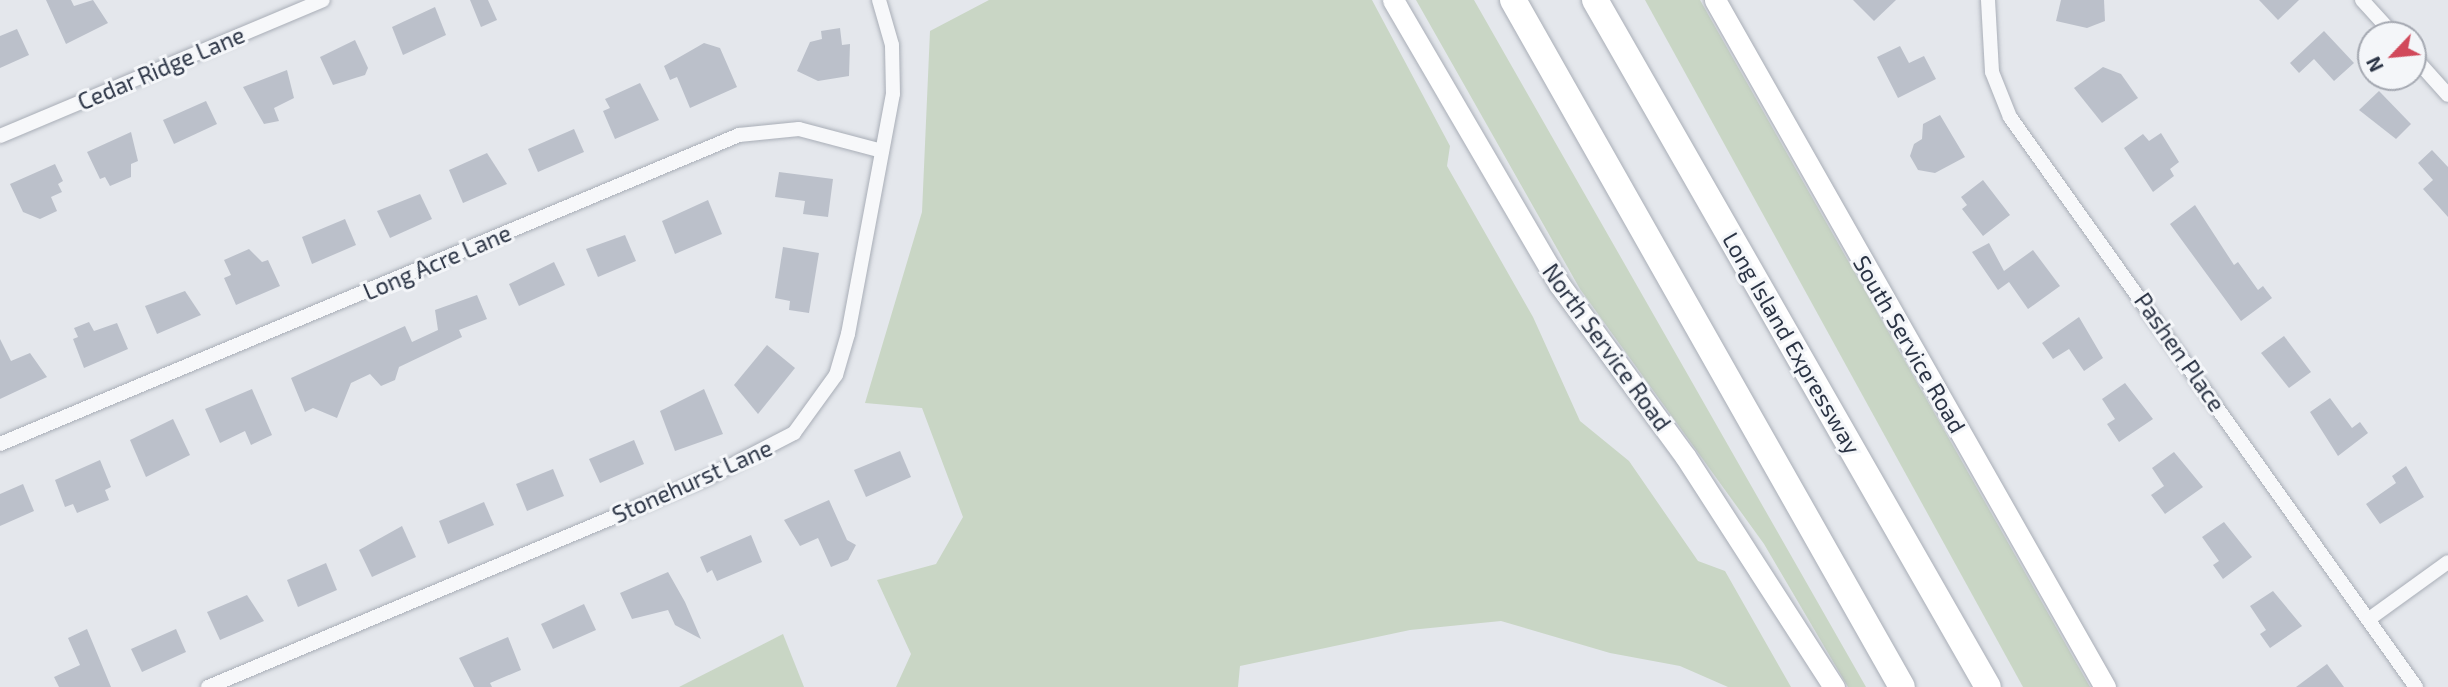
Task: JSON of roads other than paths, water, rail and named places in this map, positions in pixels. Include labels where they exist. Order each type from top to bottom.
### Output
[{"type":"highway","points":[[1513,0],[1902,687]]},
{"type":"highway","name":"Long Island Expressway","points":[[1595,0],[1988,687]]},
{"type":"highway","points":[[1602,0],[1616,38]]},
{"type":"main road","name":"North Service Road","points":[[1393,0],[1559,284],[1685,456],[1834,687]]},
{"type":"main road","name":"South Service Road","points":[[1715,0],[2105,687]]},
{"type":"street","name":"Cedar Ridge Lane","points":[[0,135],[323,0]]},
{"type":"street","name":"Stonehurst Lane","points":[[208,687],[706,478],[794,433],[836,375],[881,151],[893,82],[892,45],[879,0]]},
{"type":"street","name":"Pashen Place","points":[[1988,0],[1992,72],[2010,117],[2370,618],[2416,687]]},
{"type":"street","points":[[2362,0],[2381,21]]},
{"type":"street","points":[[2427,72],[2448,95]]},
{"type":"street","name":"Long Acre Lane","points":[[0,444],[739,135],[799,129],[881,151]]},
{"type":"street","points":[[2370,618],[2448,562]]}]
